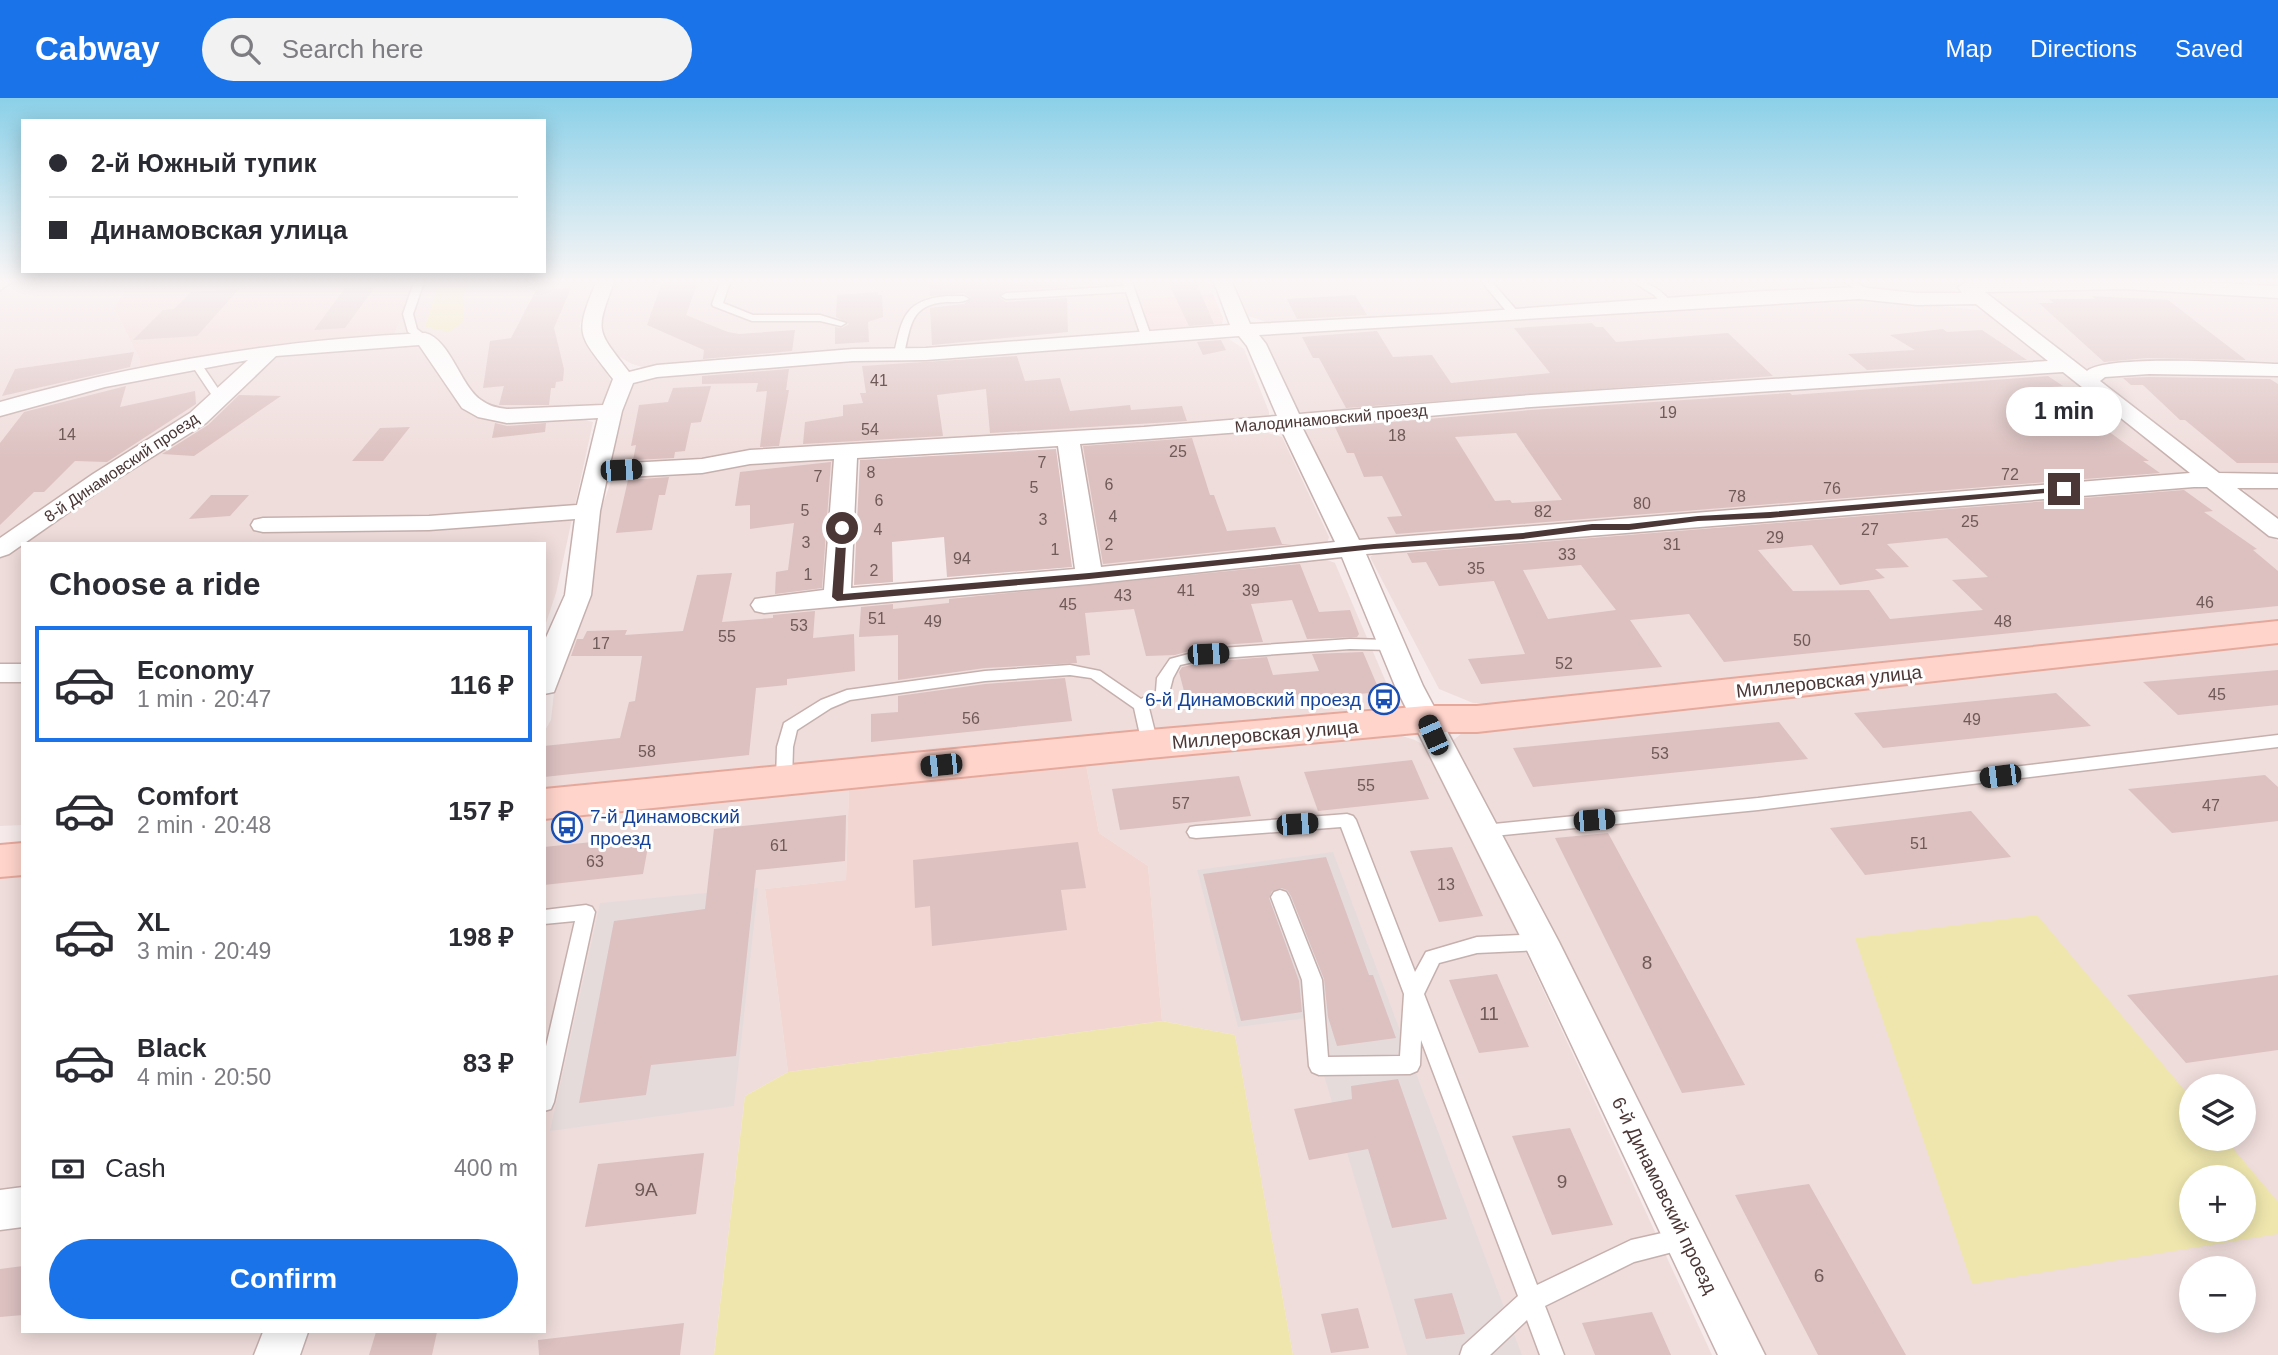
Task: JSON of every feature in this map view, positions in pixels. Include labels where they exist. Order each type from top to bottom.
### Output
[{"type":"street","points":[[0,409],[139,372],[194,361],[395,341]]},
{"type":"street","points":[[427,341],[470,403],[486,412],[507,416],[611,411]]},
{"type":"street","points":[[595,341],[624,379]]},
{"type":"street","points":[[624,379],[657,371],[1093,341]]},
{"type":"street","name":"6-й Динамовский проезд","points":[[1253,341],[1290,420],[1292,430],[1351,549],[1391,645],[1426,719],[1541,942],[1742,1355]]},
{"type":"street","points":[[2035,341],[2278,531]]},
{"type":"street","name":"8-й Динамовский проезд","points":[[0,549],[111,472],[198,418],[269,352]]},
{"type":"street","name":"Малодинамовский проезд","points":[[597,472],[702,466],[750,457],[1144,434],[1290,420],[1946,372],[2074,372],[2095,376],[2099,371],[2149,368],[2278,370]]},
{"type":"street","points":[[546,675],[578,594],[588,511],[611,411],[624,379]]},
{"type":"street","points":[[1068,437],[1089,576]]},
{"type":"street","points":[[837,597],[846,453]]},
{"type":"street","points":[[764,605],[1351,549],[2011,493],[2212,480],[2278,481]]},
{"type":"street","points":[[262,525],[429,523],[588,511]]},
{"type":"street","name":"Миллеровская улица","points":[[546,804],[1150,744],[1426,719],[1477,719],[2278,632]]},
{"type":"street","points":[[0,673],[21,673]]},
{"type":"street","points":[[0,861],[21,859]]},
{"type":"street","points":[[0,1210],[21,1207]]},
{"type":"street","points":[[277,1355],[285,1333]]},
{"type":"lane","points":[[899,354],[902,341]]},
{"type":"lane","points":[[194,361],[215,392],[222,395]]},
{"type":"lane","points":[[1141,706],[1163,693],[1165,678],[1175,662],[1208,654],[1350,644],[1391,645]]},
{"type":"lane","points":[[784,780],[785,747],[790,727],[826,704],[846,695],[985,676],[1070,670],[1095,674],[1141,706],[1150,744]]},
{"type":"lane","points":[[1484,831],[1785,801],[2278,741]]},
{"type":"lane","points":[[1196,832],[1347,820],[1552,1355]]},
{"type":"lane","points":[[1280,897],[1312,979],[1319,1066],[1410,1065],[1414,992],[1433,957],[1477,945],[1541,942]]},
{"type":"lane","points":[[546,917],[586,912],[546,1093]]},
{"type":"lane","points":[[1472,1355],[1531,1300],[1631,1251],[1687,1238]]},
{"type":"shaded area","points":[[0,341],[131,341],[140,359],[139,369],[0,406]]},
{"type":"shaded area","points":[[131,341],[375,341],[192,358],[139,369],[140,359]]},
{"type":"shaded area","points":[[436,341],[588,341],[614,386],[606,403],[597,408],[507,413],[476,399]]},
{"type":"shaded area","points":[[603,341],[1054,341],[646,368],[618,356]]},
{"type":"shaded area","points":[[1157,341],[1231,341],[1244,349],[1269,418],[1261,422],[1214,421],[1139,430],[700,462],[612,465],[619,416],[629,387],[645,378],[769,365]]},
{"type":"shaded area","points":[[1262,341],[2025,341],[2053,363],[1310,414],[1298,411],[1292,405]]},
{"type":"shaded area","points":[[2042,341],[2278,341],[2278,368],[2082,370]]},
{"type":"shaded area","points":[[419,342],[463,406],[593,422],[556,593],[546,623],[546,542],[21,542],[21,825],[0,826],[0,555],[277,354]]},
{"type":"shaded area","points":[[254,358],[195,416],[0,545],[0,412],[50,396]]},
{"type":"shaded area","points":[[2062,371],[2194,475],[1360,541],[1353,536],[1303,430],[1306,424],[1317,421]]},
{"type":"shaded area","points":[[2104,373],[2278,375],[2278,478],[2216,473],[2114,395],[2100,380]]},
{"type":"shaded area","points":[[1212,430],[1261,431],[1282,437],[1329,537],[1326,547],[1099,570],[1079,441]]},
{"type":"shaded area","points":[[831,457],[838,461],[830,590],[984,591],[1325,559],[1335,563],[1389,689],[1386,701],[1374,708],[546,795],[546,729],[551,720],[557,664],[587,598],[600,512],[612,479],[620,475],[764,460]]},
{"type":"shaded area","points":[[2250,484],[2278,484],[2278,522],[2247,496],[2243,488]]},
{"type":"shaded area","points":[[2207,486],[2221,492],[2278,541],[2278,622],[1501,705],[1473,703],[1439,689],[1370,557],[1377,552],[2019,498]]},
{"type":"shaded area","points":[[2278,643],[2278,1355],[1751,1355],[1451,742],[1462,733]]},
{"type":"shaded area","points":[[1399,735],[1432,750],[1712,1355],[1293,1355],[1235,1035],[1162,1021],[1148,866],[1099,833],[1086,765]]},
{"type":"shaded area","points":[[1086,765],[1099,833],[1148,866],[1162,1021],[788,1072],[765,889],[846,880],[849,787]]},
{"type":"shaded area","points":[[849,787],[846,880],[765,889],[788,1072],[745,1096],[714,1355],[301,1355],[308,1333],[546,1333],[546,821]]},
{"type":"shaded area","points":[[1333,852],[1522,1355],[1407,1355],[1307,1018],[1238,1027],[1197,870]]},
{"type":"shaded area","points":[[21,872],[21,1195],[0,1198],[0,875]]},
{"type":"shaded area","points":[[758,888],[734,1106],[550,1131],[600,903]]},
{"type":"shaded area","points":[[2037,915],[2179,1084],[2179,1151],[2235,1151],[2247,1165],[2179,1165],[2179,1242],[2229,1242],[1972,1284],[1855,938]]},
{"type":"shaded area","points":[[1162,1021],[1235,1035],[1293,1355],[714,1355],[745,1096],[788,1072]]},
{"type":"shaded area","points":[[2256,1176],[2278,1202],[2278,1234],[2256,1238]]},
{"type":"shaded area","points":[[21,1218],[21,1333],[264,1333],[255,1355],[0,1355],[0,1222]]},
{"type":"building","points":[[490,341],[557,341],[564,369],[563,381],[556,382],[555,388],[551,388],[549,405],[499,405],[504,386],[483,388]]},
{"type":"building","points":[[683,341],[793,341],[792,351],[703,359],[704,350]]},
{"type":"building","points":[[835,341],[869,341],[869,342],[835,344]]},
{"type":"building","points":[[932,341],[977,341],[932,345]]},
{"type":"building","points":[[1221,341],[1226,350],[1203,355],[1197,342]]},
{"type":"building","points":[[1304,341],[1383,341],[1393,357],[1432,355],[1451,383],[1550,373],[1524,341],[1736,341],[1773,376],[1346,408],[1319,358],[1313,358]]},
{"type":"building","points":[[1899,341],[1998,341],[2027,360],[1867,370],[1848,354],[1915,350]]},
{"type":"building","points":[[2080,341],[2221,341],[2246,360],[2147,358],[2104,362]]},
{"type":"building","points":[[134,352],[130,367],[2,396],[15,369]]},
{"type":"building","points":[[1017,356],[1025,381],[1060,378],[1070,411],[1130,405],[1131,410],[1182,406],[1187,421],[990,433],[986,389],[937,395],[943,436],[803,444],[805,422],[843,416],[843,405],[863,403],[860,393],[866,393],[862,366]]},
{"type":"building","points":[[789,369],[786,390],[789,390],[779,446],[760,447],[767,391],[756,392],[758,383],[702,384],[702,376]]},
{"type":"building","points":[[2048,376],[2063,386],[2051,387],[2097,419],[2093,420],[2149,461],[2143,461],[2160,473],[1396,534],[1387,517],[1402,516],[1382,476],[1364,477],[1354,453],[1347,453],[1335,427],[1531,410],[1790,393],[1792,395]],"holes":[[[1516,433],[1562,500],[1512,503],[1510,500],[1495,501],[1455,437]]]},
{"type":"building","points":[[2123,378],[2270,379],[2278,384],[2278,463],[2237,463],[2185,420],[2180,420],[2143,385],[2131,385]]},
{"type":"building","points":[[126,386],[120,407],[195,391],[196,404],[107,462],[75,461],[44,492],[34,492],[0,525],[0,443],[24,412]]},
{"type":"building","points":[[711,386],[701,422],[691,423],[685,451],[675,452],[674,458],[633,460],[636,445],[631,446],[639,405],[668,402],[673,388]]},
{"type":"building","points":[[239,395],[281,396],[194,456],[162,454],[208,425]]},
{"type":"building","points":[[495,423],[507,426],[546,423],[545,432],[492,438]]},
{"type":"building","points":[[410,427],[383,461],[352,461],[380,428]]},
{"type":"building","points":[[1192,438],[1210,495],[1214,495],[1227,531],[1275,527],[1282,544],[1291,544],[1103,564],[1083,446]]},
{"type":"building","points":[[1056,449],[1072,567],[947,577],[944,537],[892,542],[893,582],[854,585],[860,460]]},
{"type":"building","points":[[831,462],[822,588],[775,594],[776,572],[788,570],[794,523],[750,529],[750,505],[735,506],[740,472]]},
{"type":"building","points":[[669,477],[665,495],[659,495],[652,530],[616,533],[628,480]]},
{"type":"building","points":[[2184,490],[2213,511],[2204,512],[2257,549],[2253,550],[2278,571],[2278,606],[1724,662],[1689,614],[1630,620],[1662,667],[1481,684],[1468,659],[1525,654],[1494,581],[1439,586],[1426,562],[1412,563],[1407,553]],"holes":[[[1947,538],[1988,577],[1952,580],[1983,610],[1890,619],[1869,590],[1793,591],[1758,550],[1812,545],[1840,585],[1885,578],[1875,569],[1909,567],[1887,544]],[[1581,565],[1616,610],[1548,619],[1523,570]]]},
{"type":"building","points":[[211,495],[249,495],[230,516],[189,519]]},
{"type":"building","points":[[1300,564],[1319,612],[1350,610],[1359,634],[1357,637],[1307,639],[1292,600],[1251,604],[1263,642],[1207,646],[1175,655],[1146,656],[1134,609],[1085,613],[1090,655],[1076,656],[1077,663],[985,668],[898,680],[898,635],[859,637],[861,607],[893,604],[893,609],[949,603],[949,599]]},
{"type":"building","points":[[732,573],[722,622],[815,611],[813,638],[854,634],[855,671],[787,679],[787,685],[756,688],[749,755],[546,777],[546,746],[620,738],[629,702],[635,701],[642,656],[571,656],[577,639],[583,639],[587,631],[627,630],[625,635],[683,631],[697,575]]},
{"type":"building","points":[[1363,652],[1380,692],[1189,710],[1179,672],[1182,667],[1207,662],[1267,657],[1273,675],[1319,671],[1312,654]]},
{"type":"building","points":[[2278,670],[2278,705],[2178,715],[2143,682]]},
{"type":"building","points":[[1065,678],[1072,721],[871,742],[871,714],[898,712],[898,696],[985,684]]},
{"type":"building","points":[[2056,693],[2091,726],[1883,748],[1854,713]]},
{"type":"building","points":[[1779,722],[1808,759],[1533,787],[1513,748]]},
{"type":"building","points":[[1412,760],[1429,799],[1318,811],[1304,772]]},
{"type":"building","points":[[2265,775],[2278,787],[2278,821],[2172,833],[2128,789]]},
{"type":"building","points":[[1239,776],[1251,816],[1120,830],[1112,789]]},
{"type":"building","points":[[1971,811],[2011,857],[1865,875],[1830,828]]},
{"type":"building","points":[[846,815],[845,861],[756,870],[736,1056],[651,1065],[646,1095],[579,1103],[614,921],[705,909],[714,829]]},
{"type":"building","points":[[1608,833],[1745,1085],[1682,1093],[1555,838]]},
{"type":"building","points":[[650,836],[643,874],[546,885],[546,847]]},
{"type":"building","points":[[1078,842],[1086,888],[1061,890],[1067,930],[932,946],[930,906],[915,908],[913,860]]},
{"type":"building","points":[[1452,847],[1483,916],[1439,922],[1410,851]]},
{"type":"building","points":[[1326,857],[1369,975],[1373,975],[1396,1038],[1337,1046],[1328,1017],[1324,979],[1291,896],[1287,890],[1281,888],[1272,891],[1269,898],[1299,981],[1302,1012],[1241,1021],[1203,874]]},
{"type":"building","points":[[1497,974],[1529,1047],[1479,1053],[1449,980]]},
{"type":"building","points":[[2278,975],[2278,1050],[2186,1063],[2127,995]]},
{"type":"building","points":[[1398,1079],[1447,1219],[1392,1228],[1368,1149],[1309,1160],[1294,1109],[1352,1099],[1351,1086]]},
{"type":"building","points":[[1570,1128],[1613,1225],[1552,1235],[1512,1136]]},
{"type":"building","points":[[704,1153],[696,1214],[585,1227],[598,1164]]},
{"type":"building","points":[[1809,1184],[1906,1355],[1818,1355],[1735,1195]]},
{"type":"building","points":[[21,1266],[21,1315],[0,1317],[0,1269]]},
{"type":"building","points":[[1452,1293],[1465,1334],[1426,1339],[1414,1299]]},
{"type":"building","points":[[1358,1308],[1369,1348],[1331,1353],[1321,1314]]},
{"type":"building","points":[[1652,1312],[1671,1355],[1595,1355],[1582,1323]]},
{"type":"building","points":[[684,1323],[680,1355],[539,1355],[538,1340]]},
{"type":"building","points":[[376,1333],[437,1333],[432,1355],[369,1355]]},
{"type":"place","name":"6-й Динамовский проезд","points":[[1384,699]]},
{"type":"place","name":"7-й Динамовский проезд","points":[[567,827]]},
{"type":"route","points":[[842,528],[837,597],[1089,576],[1484,537],[1523,536],[1592,527],[1629,527],[2064,489]]}]
